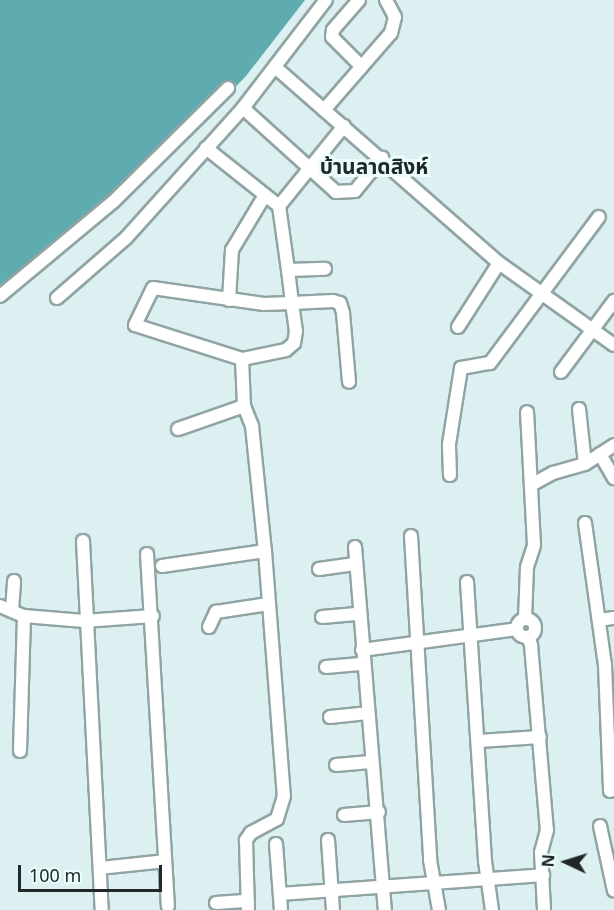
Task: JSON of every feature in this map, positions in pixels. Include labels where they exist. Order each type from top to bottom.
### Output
[{"type":"street","points":[[57,298],[87,275],[126,238],[243,108],[326,0]]},
{"type":"street","points":[[359,0],[333,30],[332,37],[362,67]]},
{"type":"street","points":[[324,110],[395,26],[386,0]]},
{"type":"street","points":[[275,67],[382,158],[499,263],[614,345]]},
{"type":"street","points":[[0,296],[113,202],[228,88]]},
{"type":"street","points":[[243,108],[310,166],[336,192],[345,194],[355,191],[382,158]]},
{"type":"street","points":[[279,206],[344,126]]},
{"type":"street","points":[[206,148],[279,206],[288,270],[292,303],[296,331],[294,343],[286,350],[243,359],[135,325],[153,288],[229,300],[292,303],[340,303],[349,382]]},
{"type":"street","points":[[229,300],[234,243],[265,195]]},
{"type":"street","points":[[450,475],[449,444],[461,368],[490,363],[598,217]]},
{"type":"street","points":[[458,327],[499,263]]},
{"type":"street","points":[[288,270],[325,269]]},
{"type":"street","points":[[561,372],[614,301]]},
{"type":"street","points":[[216,903],[248,906],[246,840],[251,833],[277,819],[284,796],[265,550],[252,426],[244,406],[243,359]]},
{"type":"street","points":[[178,429],[244,406]]},
{"type":"street","points":[[579,409],[585,464]]},
{"type":"street","points":[[526,412],[534,545],[527,567],[523,628],[540,736],[547,830],[541,852],[544,910]]},
{"type":"street","points":[[531,484],[553,473],[585,464],[614,445]]},
{"type":"street","points":[[600,454],[614,478]]},
{"type":"street","points":[[585,523],[610,679],[610,791]]},
{"type":"street","points":[[411,536],[430,860],[436,882],[439,910]]},
{"type":"street","points":[[82,541],[84,621],[102,910]]},
{"type":"street","points":[[355,548],[370,762],[379,812],[386,910]]},
{"type":"street","points":[[162,566],[265,550]]},
{"type":"street","points":[[147,554],[153,616],[168,906]]},
{"type":"street","points":[[319,569],[356,564]]},
{"type":"street","points":[[14,580],[18,613],[20,751]]},
{"type":"street","points":[[467,582],[492,910]]},
{"type":"street","points":[[209,627],[216,612],[268,604]]},
{"type":"street","points":[[0,606],[18,613],[84,621],[153,616]]},
{"type":"street","points":[[322,617],[359,614]]},
{"type":"street","points":[[599,620],[614,618]]},
{"type":"street","points":[[362,650],[523,628]]},
{"type":"street","points":[[326,667],[363,664]]},
{"type":"street","points":[[330,717],[367,713]]},
{"type":"street","points":[[479,741],[540,736]]},
{"type":"street","points":[[336,765],[370,762]]},
{"type":"street","points":[[345,816],[379,812]]},
{"type":"street","points":[[600,826],[614,891]]},
{"type":"street","points":[[328,840],[333,910]]},
{"type":"street","points":[[276,844],[281,910]]},
{"type":"street","points":[[100,868],[165,861]]},
{"type":"street","points":[[280,894],[543,875]]},
{"type":"water","points":[[0,0],[305,0],[246,76],[125,202],[0,293]]},
{"type":"district","name":"บ้านลาดสิงห์","points":[[374,166]]}]
